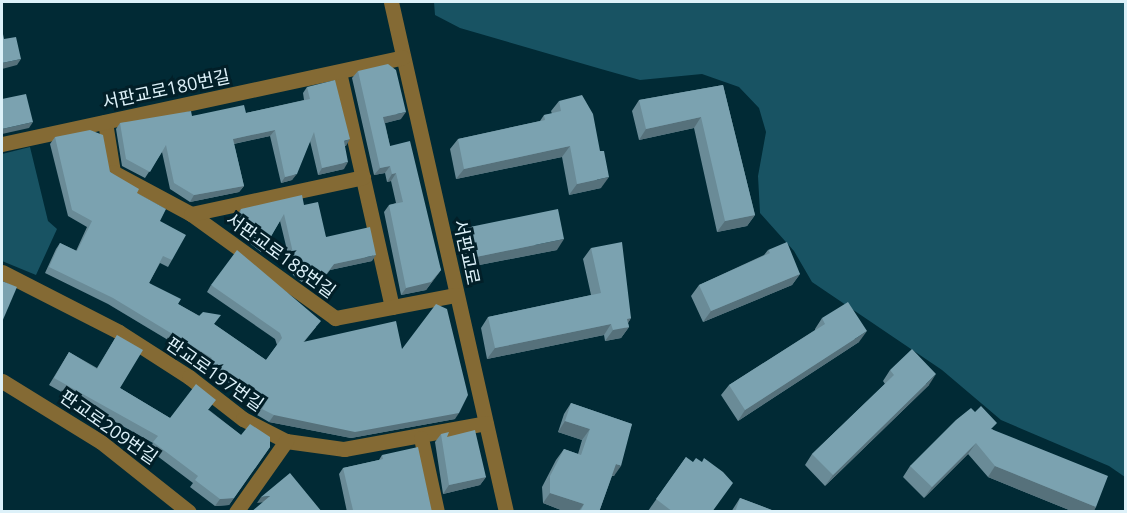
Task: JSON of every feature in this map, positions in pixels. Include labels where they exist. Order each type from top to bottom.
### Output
[{"type":"street","name":"서판교로","points":[[391,2],[506,512]]},
{"type":"street","name":"서판교로180번길","points":[[2,144],[404,57]]},
{"type":"street","points":[[339,72],[392,307]]},
{"type":"street","name":"서판교로188번길","points":[[105,122],[113,172],[191,214],[335,318],[456,295]]},
{"type":"street","name":"서판교로188번길","points":[[191,214],[363,177]]},
{"type":"street","name":"판교로197번길","points":[[2,272],[119,332],[189,377],[243,419],[286,441],[344,449],[421,438],[486,423]]},
{"type":"street","name":"판교로209번길","points":[[2,381],[101,442],[189,512]]},
{"type":"street","points":[[421,438],[437,512]]},
{"type":"street","points":[[236,512],[286,441]]},
{"type":"shaded area","points":[[434,2],[1125,2],[1125,477],[1109,466],[1001,420],[942,370],[812,282],[794,251],[760,213],[758,176],[766,132],[759,108],[739,87],[702,74],[640,80],[460,28],[435,15]]},
{"type":"shaded area","points":[[30,147],[48,221],[57,229],[36,275],[2,261],[2,154]]},
{"type":"building","points":[[2,29],[4,39],[16,37],[21,59],[2,63]]},
{"type":"building","points":[[388,64],[396,70],[406,112],[383,117],[390,146],[410,141],[441,270],[431,282],[406,288],[389,205],[403,202],[396,173],[392,174],[390,166],[380,168],[358,71]]},
{"type":"building","points":[[335,80],[350,139],[344,141],[348,162],[322,168],[314,132],[297,174],[285,177],[275,130],[251,135],[233,139],[244,186],[194,195],[174,183],[166,145],[150,172],[126,159],[120,123],[191,111],[192,116],[244,105],[246,113],[310,99],[307,87]]},
{"type":"building","points":[[723,85],[755,215],[725,221],[701,117],[646,129],[639,100]]},
{"type":"building","points":[[26,94],[33,122],[2,129],[2,99]]},
{"type":"building","points":[[582,95],[593,114],[600,151],[604,151],[609,177],[577,184],[570,146],[464,169],[458,139],[545,120],[544,115],[561,111],[559,101]]},
{"type":"building","points":[[90,130],[103,135],[110,172],[139,189],[137,193],[166,209],[160,221],[186,235],[172,260],[163,256],[149,283],[181,299],[178,304],[199,316],[203,312],[221,315],[214,324],[266,360],[282,338],[280,333],[211,285],[237,250],[321,321],[303,342],[396,321],[402,349],[436,304],[447,309],[468,395],[459,413],[355,432],[274,415],[262,409],[265,404],[254,396],[256,393],[210,361],[212,358],[113,298],[49,267],[60,243],[77,251],[92,221],[72,210],[55,137]]},
{"type":"building","points":[[302,195],[304,205],[318,202],[326,237],[370,227],[376,255],[334,264],[320,282],[297,270],[284,214],[265,247],[238,225],[241,209]]},
{"type":"building","points":[[558,209],[564,239],[471,258],[465,228]]},
{"type":"building","points":[[622,242],[631,318],[627,319],[629,327],[613,330],[611,324],[495,348],[488,317],[601,293],[591,248]]},
{"type":"building","points":[[787,242],[800,274],[711,311],[699,285],[770,253],[768,250]]},
{"type":"building","points":[[2,281],[17,287],[2,322]]},
{"type":"building","points":[[848,302],[867,331],[745,410],[729,385],[825,324],[822,318]]},
{"type":"building","points":[[117,335],[143,350],[120,388],[170,418],[196,384],[216,400],[208,410],[241,435],[250,424],[270,437],[270,447],[234,498],[220,499],[195,480],[198,476],[153,442],[158,436],[54,378],[69,352],[97,369]]},
{"type":"building","points":[[912,349],[936,374],[833,475],[812,454],[894,375],[890,370]]},
{"type":"building","points":[[571,403],[632,424],[621,466],[616,464],[599,512],[580,512],[584,504],[550,493],[550,476],[564,449],[581,455],[590,429],[565,421]]},
{"type":"building","points":[[981,406],[997,423],[991,429],[1108,476],[1096,507],[995,466],[976,443],[932,487],[910,466],[956,420],[971,408],[975,412]]},
{"type":"building","points":[[475,430],[486,477],[449,485],[441,434],[449,432],[447,437]]},
{"type":"building","points":[[418,447],[432,512],[350,512],[353,510],[343,468],[383,459],[382,455]]},
{"type":"building","points":[[686,457],[693,462],[696,458],[702,462],[704,458],[723,472],[733,483],[712,512],[673,512],[656,499]]},
{"type":"building","points":[[290,473],[322,512],[251,512],[270,496],[261,497]]},
{"type":"building","points":[[740,498],[777,512],[735,512]]}]
